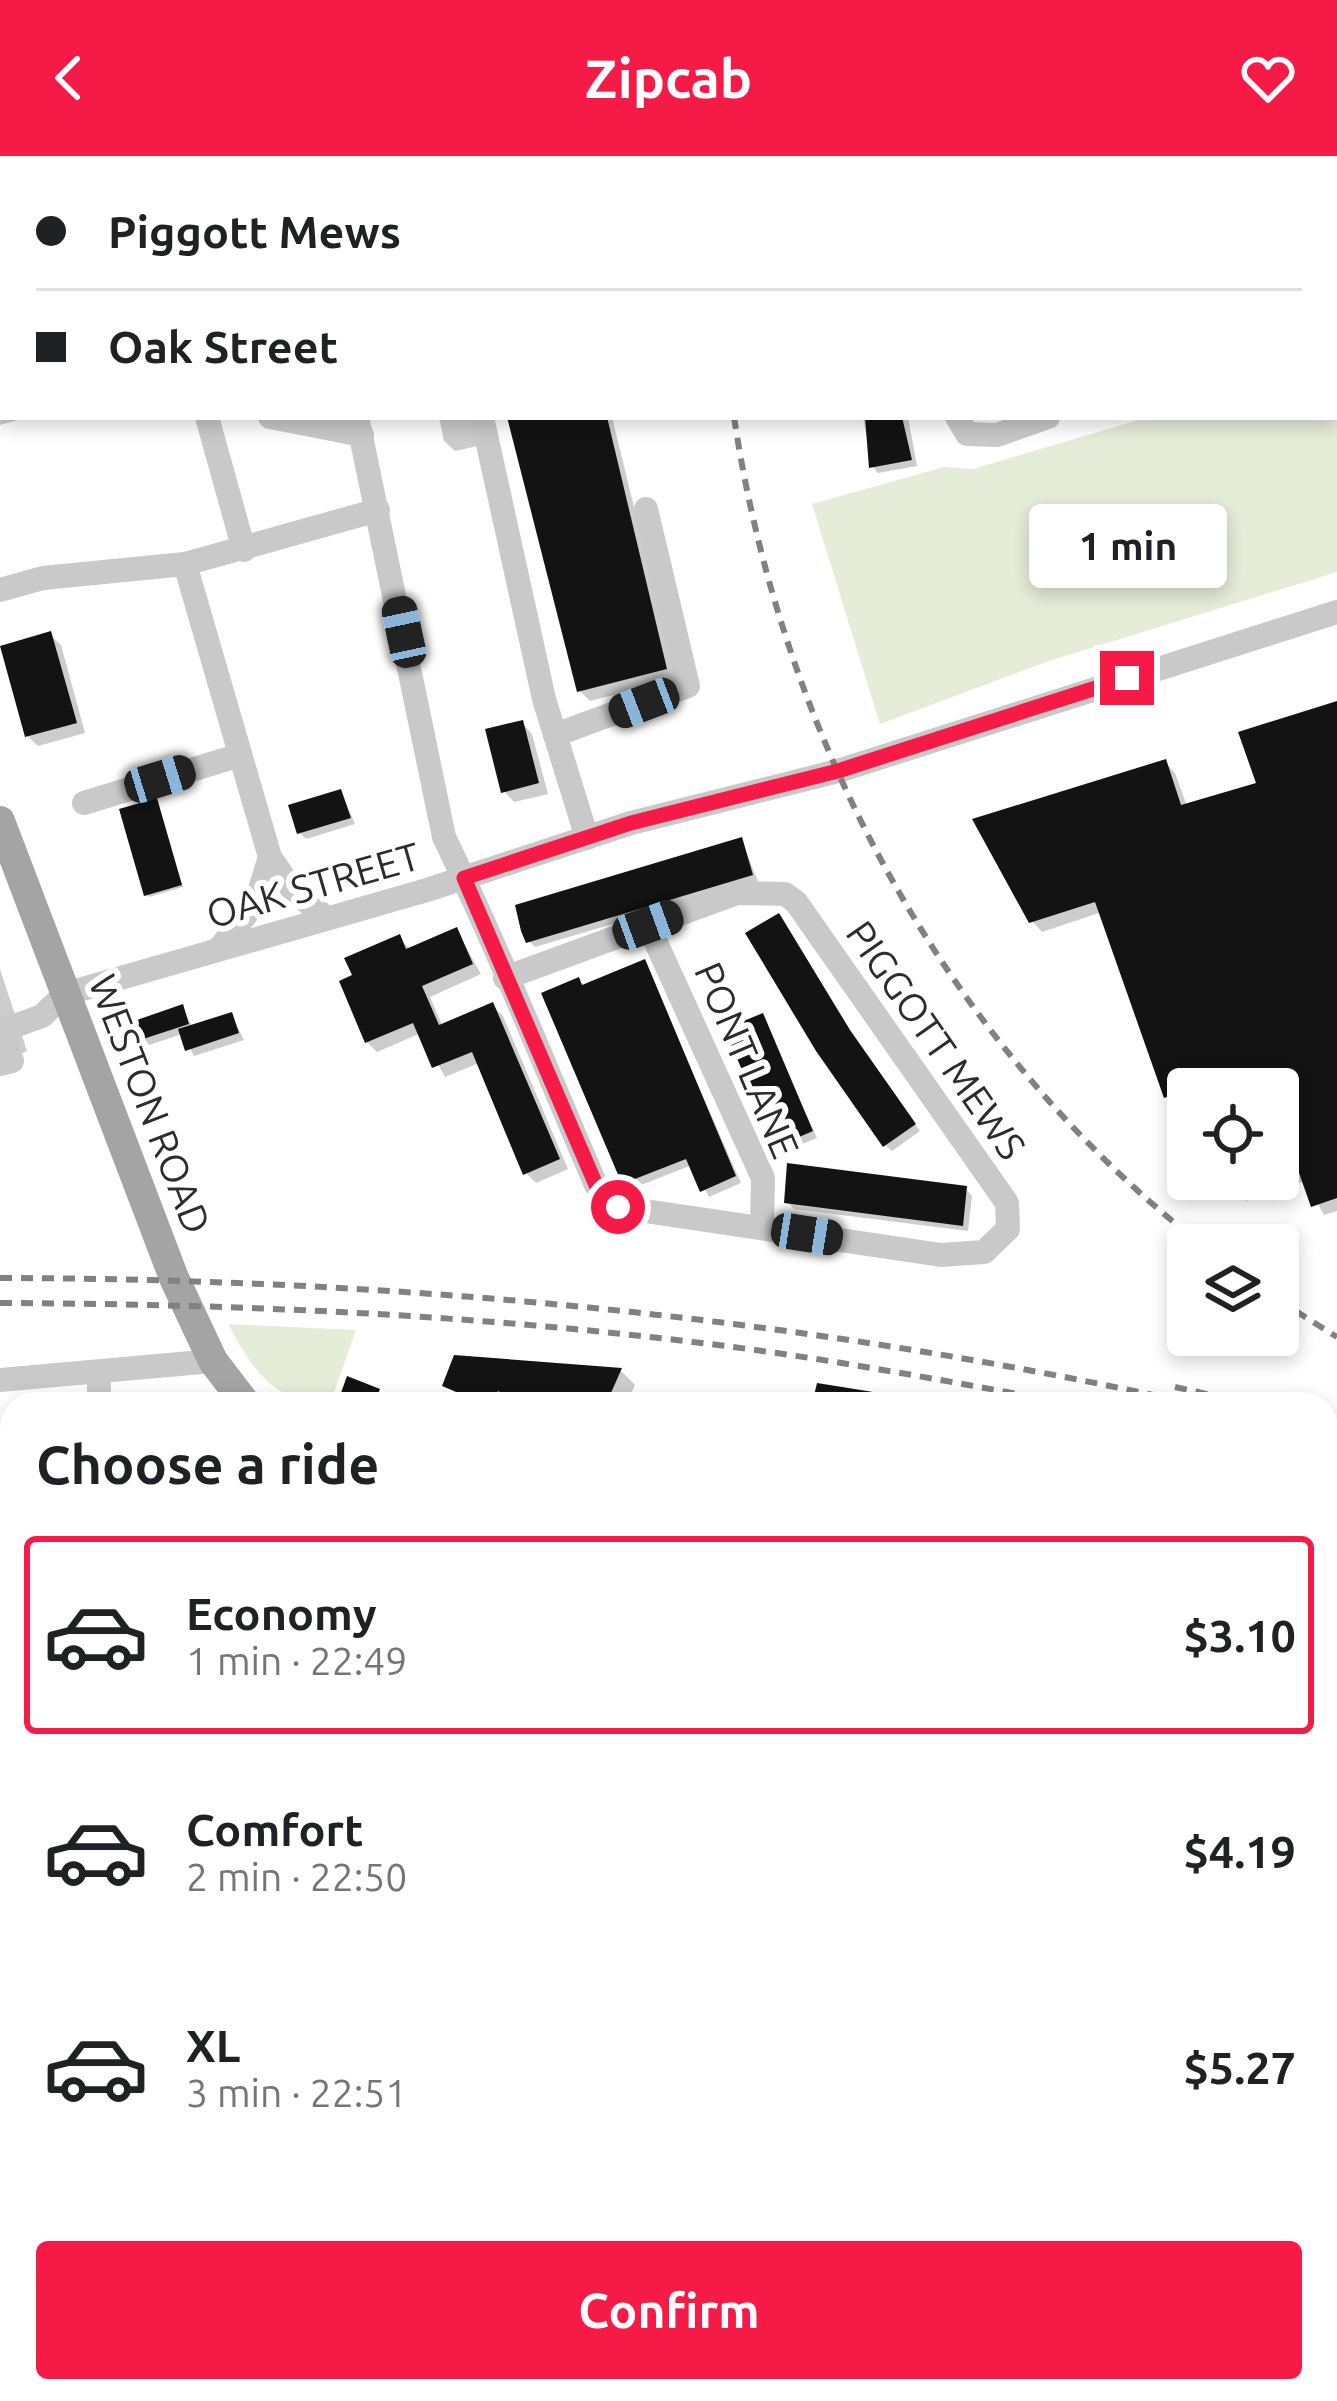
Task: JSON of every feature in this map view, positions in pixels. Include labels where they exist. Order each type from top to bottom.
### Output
[{"type":"main road","name":"WESTON ROAD","points":[[0,821],[174,1278],[213,1361],[237,1392]]},
{"type":"street","points":[[207,420],[244,550]]},
{"type":"street","points":[[300,420],[359,426]]},
{"type":"street","points":[[483,420],[555,736],[587,838]]},
{"type":"street","points":[[959,420],[967,434],[997,435],[1040,420]]},
{"type":"street","name":"PIGGOTT MEWS","points":[[359,426],[444,837],[464,878],[506,977],[603,1196],[618,1207],[962,1256],[984,1252],[1007,1229],[1007,1204],[796,902],[785,894],[750,891],[506,977]]},
{"type":"street","points":[[555,736],[688,686],[646,509]]},
{"type":"street","points":[[0,590],[43,578],[184,564],[378,510]]},
{"type":"street","points":[[184,564],[270,857],[292,889],[326,918]]},
{"type":"street","name":"OAK STREET","points":[[0,1030],[42,1016],[64,994],[587,838],[838,771],[1337,612]]},
{"type":"street","points":[[85,802],[240,755]]},
{"type":"street","points":[[219,949],[256,902],[270,857]]},
{"type":"street","name":"PONT LANE","points":[[648,925],[763,1178],[762,1228]]},
{"type":"street","points":[[0,1030],[12,1061],[0,1064]]},
{"type":"street","points":[[0,1380],[213,1361]]},
{"type":"street","points":[[99,1372],[99,1392]]},
{"type":"green space","points":[[1139,420],[1337,420],[1337,572],[1046,662],[880,724],[812,504],[944,467],[973,469]]},
{"type":"green space","points":[[228,1324],[356,1330],[334,1392],[282,1392],[247,1356]]},
{"type":"building","points":[[508,420],[608,420],[667,669],[577,692]]},
{"type":"building","points":[[865,420],[903,420],[912,460],[869,468]]},
{"type":"building","points":[[51,631],[77,723],[25,737],[0,646]]},
{"type":"building","points":[[1337,701],[1337,1198],[1311,1207],[1299,1173],[1299,1068],[1167,1068],[1164,1098],[1095,902],[1029,923],[972,819],[1166,759],[1181,805],[1256,783],[1238,732]]},
{"type":"building","points":[[523,720],[539,783],[501,793],[485,729]]},
{"type":"building","points":[[341,789],[351,818],[297,834],[288,805]]},
{"type":"building","points":[[157,798],[182,885],[144,896],[119,809]]},
{"type":"building","points":[[742,837],[753,875],[526,943],[515,905]]},
{"type":"building","points":[[779,913],[850,1030],[916,1124],[883,1147],[816,1051],[745,933]]},
{"type":"building","points":[[457,927],[473,964],[422,986],[439,1025],[493,1002],[560,1159],[523,1175],[472,1052],[432,1068],[413,1023],[365,1043],[339,981],[352,975],[344,958],[400,934],[406,949]]},
{"type":"building","points":[[645,959],[736,1176],[700,1192],[686,1159],[622,1184],[541,993],[579,977],[582,985]]},
{"type":"building","points":[[183,1004],[189,1024],[140,1040],[134,1021]]},
{"type":"building","points":[[232,1012],[239,1033],[185,1051],[178,1029]]},
{"type":"building","points":[[763,1013],[813,1131],[776,1147],[724,1029]]},
{"type":"building","points":[[787,1163],[967,1186],[963,1226],[784,1203]]},
{"type":"building","points":[[454,1355],[622,1368],[611,1392],[456,1392],[442,1386]]},
{"type":"building","points":[[347,1376],[380,1389],[379,1392],[341,1392]]},
{"type":"building","points":[[817,1383],[873,1392],[815,1392]]},
{"type":"railway","points":[[735,420],[757,536],[791,653],[835,767],[890,876],[954,979],[1027,1076],[1110,1165],[1178,1224]]},
{"type":"railway","points":[[0,1278],[301,1286],[601,1309],[899,1348],[1136,1392]]},
{"type":"railway","points":[[0,1303],[347,1312],[520,1324],[788,1355],[1005,1392]]},
{"type":"railway","points":[[1299,1313],[1337,1337]]},
{"type":"railway","points":[[1175,1387],[1198,1392]]},
{"type":"route","points":[[618,1207],[596,1185],[464,878],[631,823],[838,771],[1127,678]]}]
